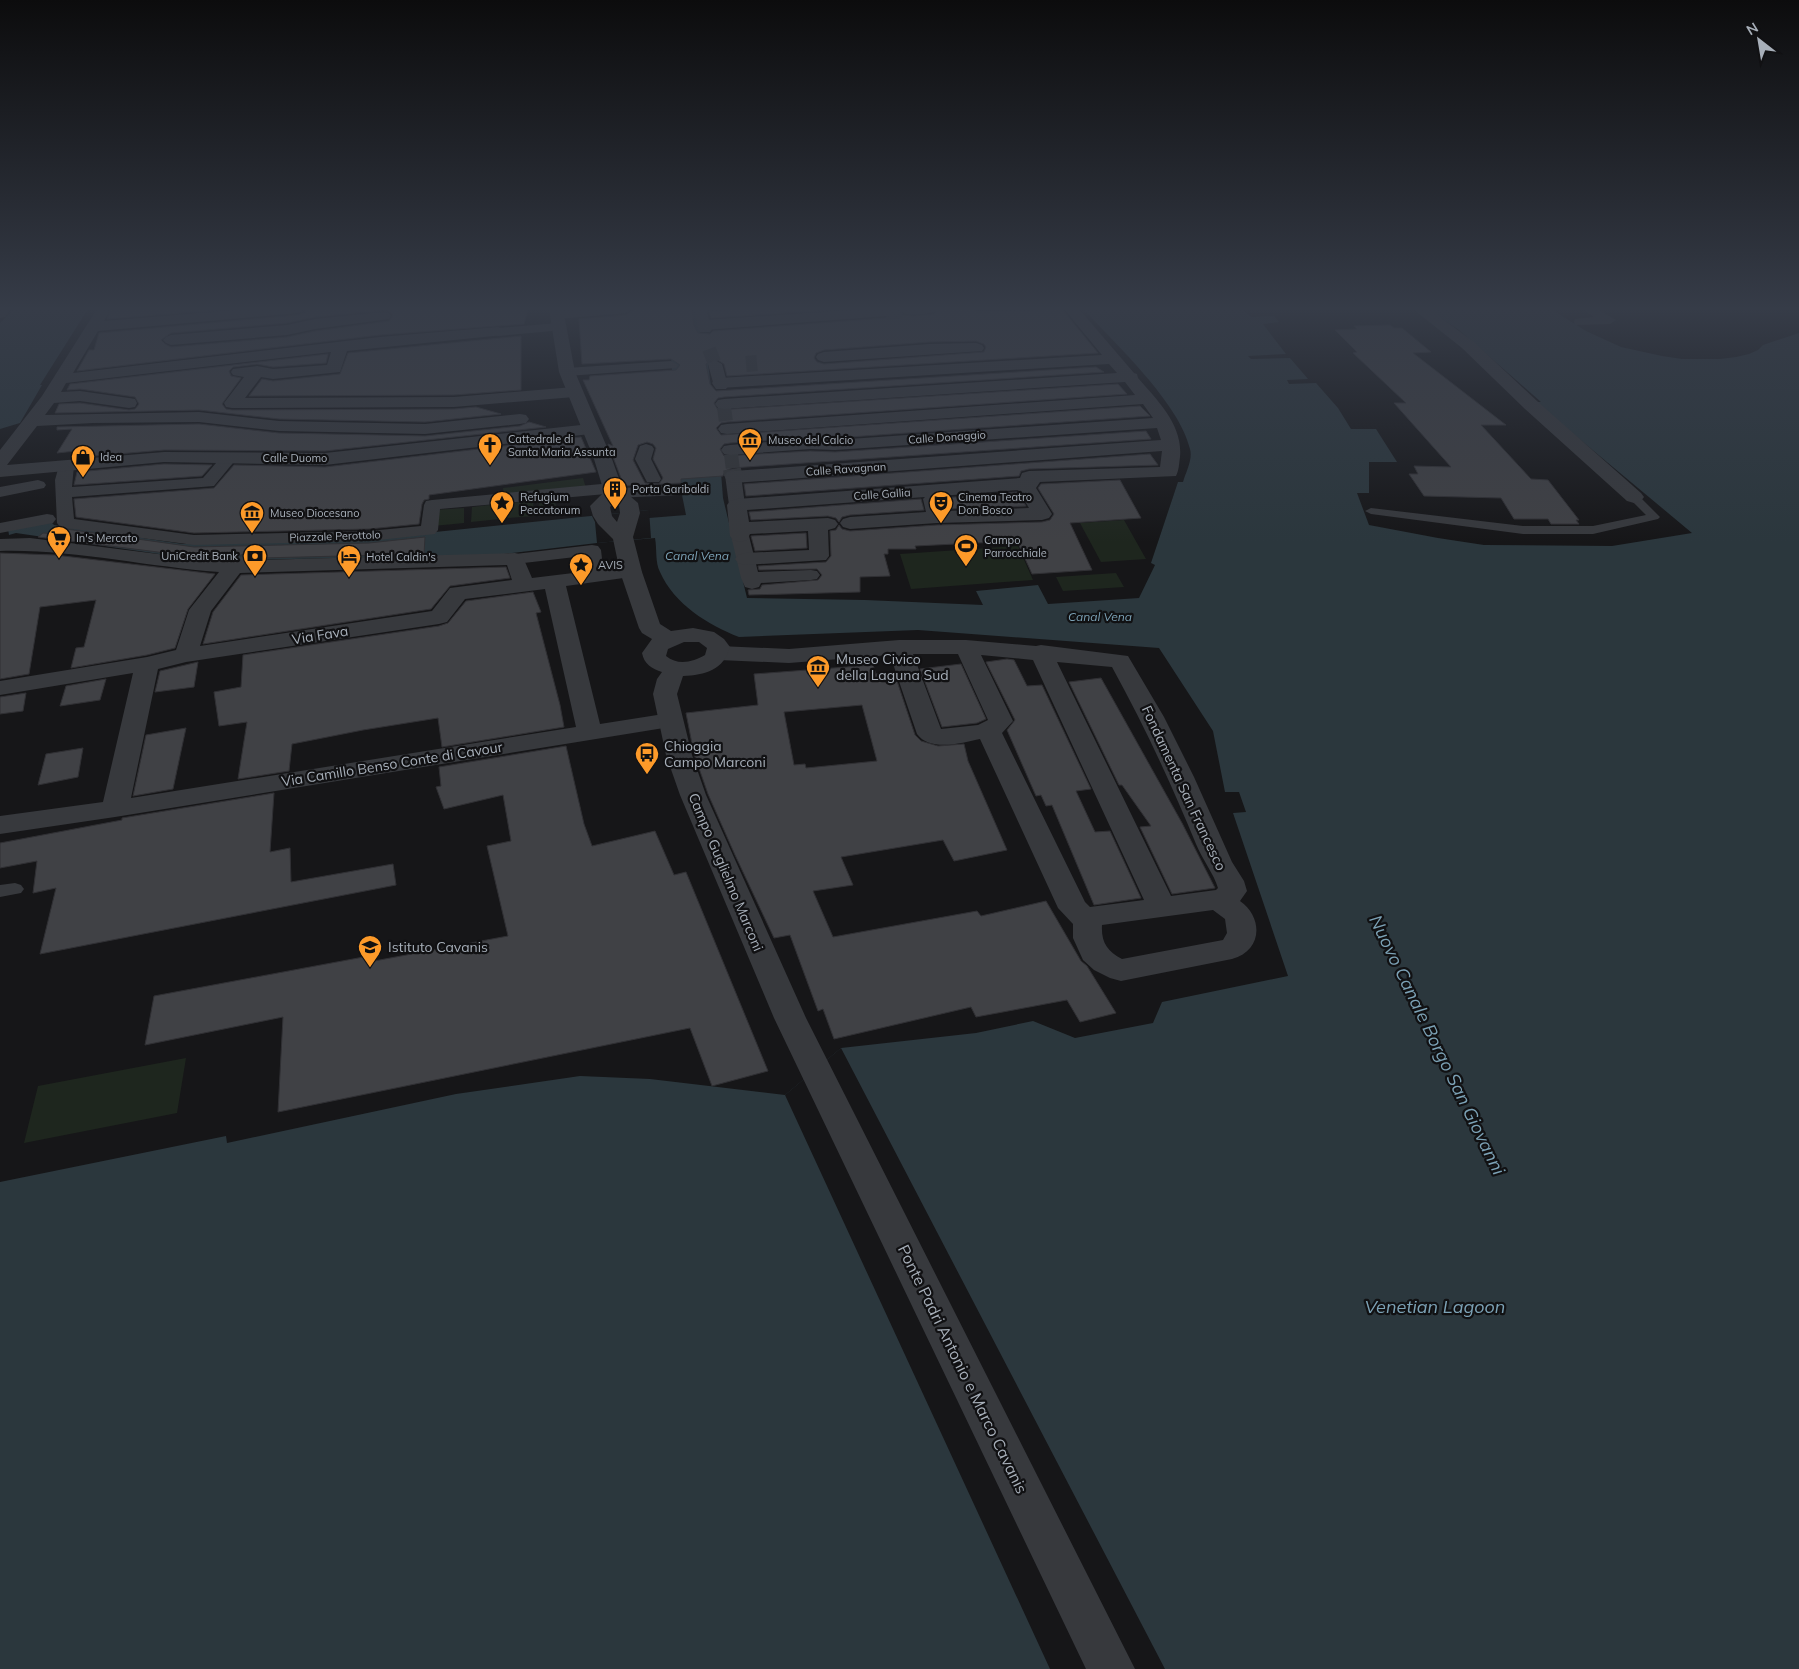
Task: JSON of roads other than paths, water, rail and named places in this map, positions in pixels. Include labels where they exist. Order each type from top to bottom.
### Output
[{"type":"street","points":[[0,462],[9,438],[33,421],[54,389],[71,387]]},
{"type":"street","points":[[54,389],[104,387]]},
{"type":"street","points":[[232,403],[242,387]]},
{"type":"street","points":[[572,387],[603,460],[613,491],[628,503],[630,513],[624,538],[631,572],[650,628],[668,639]]},
{"type":"street","points":[[720,387],[726,419]]},
{"type":"street","points":[[726,419],[835,387]]},
{"type":"street","points":[[726,419],[1036,387]]},
{"type":"street","points":[[1139,387],[1161,415],[1172,445]]},
{"type":"street","points":[[1513,387],[1634,498]]},
{"type":"street","points":[[54,389],[98,400],[118,400],[118,403],[331,404],[412,401],[454,402],[574,392]]},
{"type":"street","points":[[726,419],[1148,399]]},
{"type":"street","points":[[566,414],[584,412]]},
{"type":"street","points":[[33,421],[93,418],[199,417],[279,426],[425,429],[537,417]]},
{"type":"street","name":"Calle Donaggio","points":[[726,419],[962,436],[1164,422]]},
{"type":"street","name":"Calle Duomo","points":[[0,471],[164,458],[325,459],[590,429]]},
{"type":"street","points":[[962,436],[969,454],[958,462],[970,487]]},
{"type":"street","name":"Calle Ravagnan","points":[[733,476],[958,462],[1172,445]]},
{"type":"street","name":"Calle Gallia","points":[[737,504],[1024,484],[1031,483],[1029,477],[1169,472],[1172,445]]},
{"type":"street","points":[[646,449],[643,459],[655,486]]},
{"type":"street","points":[[66,465],[62,480],[64,493],[208,483],[229,458]]},
{"type":"street","points":[[733,476],[740,532],[749,574]]},
{"type":"street","points":[[850,523],[937,517],[1042,514],[1024,484]]},
{"type":"street","points":[[0,492],[38,485]]},
{"type":"street","points":[[624,538],[608,526],[600,510],[600,506],[613,491],[655,486],[682,490]]},
{"type":"street","points":[[931,490],[937,517]]},
{"type":"street","name":"Piazzale Perottolo","points":[[64,493],[66,523],[194,540],[369,536],[429,530],[432,505],[613,491]]},
{"type":"street","points":[[2,533],[48,519]]},
{"type":"street","points":[[740,532],[823,524],[819,556],[749,574]]},
{"type":"street","points":[[2,533],[30,544],[182,563],[515,559],[592,550],[595,576]]},
{"type":"street","points":[[515,559],[524,585]]},
{"type":"street","points":[[186,655],[200,610],[242,563]]},
{"type":"street","name":"Via Fava","points":[[0,688],[146,664],[186,655],[439,617],[458,593],[631,572]]},
{"type":"street","points":[[749,574],[812,576]]},
{"type":"street","points":[[554,582],[590,732]]},
{"type":"street","points":[[700,635],[716,642],[720,647],[719,653],[716,658],[703,666],[676,669],[660,663],[655,659],[654,654],[656,648],[668,639],[678,636],[700,635]]},
{"type":"street","points":[[899,647],[932,736],[988,730],[999,725],[1000,721],[966,647]]},
{"type":"street","name":"Fondamenta San Francesco","points":[[719,653],[789,656],[899,647],[966,647],[1040,652],[1120,661],[1152,717],[1181,777],[1218,863],[1230,881],[1233,891],[1226,897],[1218,900]]},
{"type":"street","points":[[1040,652],[1161,906]]},
{"type":"street","points":[[114,809],[146,664]]},
{"type":"street","name":"Campo Guglielmo Marconi","points":[[676,669],[669,679],[665,694],[679,755],[693,795],[790,1018],[815,1070]]},
{"type":"street","name":"Via Camillo Benso Conte di Cavour","points":[[0,825],[114,809],[670,720]]},
{"type":"street","points":[[988,730],[1073,908],[1088,921]]},
{"type":"street","points":[[1218,900],[1232,908],[1241,920],[1242,939],[1238,946],[1222,952],[1121,970],[1111,968],[1094,954],[1085,934],[1088,921],[1094,916],[1218,900]]},
{"type":"street","name":"Ponte Padri Antonio e Marco Cavanis","points":[[815,1070],[1111,1669]]},
{"type":"lane","points":[[1371,511],[1523,530],[1593,530],[1654,517],[1634,498]]},
{"type":"water","points":[[0,387],[41,387],[20,423],[0,429]]},
{"type":"water","name":"Venetian Lagoon","points":[[673,387],[711,387],[723,498],[747,598],[983,605],[976,591],[1038,585],[1048,604],[1139,598],[1155,565],[1151,563],[1178,482],[1183,482],[1191,457],[1184,431],[1174,413],[1154,387],[1319,387],[1338,408],[1351,429],[1376,429],[1397,462],[1369,462],[1369,493],[1357,493],[1369,525],[1484,545],[1612,546],[1692,533],[1535,402],[1541,402],[1524,387],[1799,387],[1799,1669],[0,1669],[0,1182],[226,1136],[227,1143],[456,1094],[580,1076],[650,1079],[785,1095],[841,1048],[976,1033],[1033,1021],[1075,1038],[1153,1023],[1162,1002],[1288,976],[1233,813],[1246,812],[1239,792],[1225,792],[1213,731],[1159,648],[918,630],[739,637],[704,620],[674,594],[658,568],[655,538],[496,555],[243,560],[159,554],[16,533],[9,535],[8,529],[50,521],[54,525],[183,544],[377,538],[649,510],[649,518],[686,515],[681,490]]},
{"type":"tunnel","points":[[724,407],[726,422]]},
{"type":"tunnel","points":[[731,454],[733,470]]},
{"type":"tunnel","points":[[732,469],[733,475]]},
{"type":"place","name":"Museo del Calcio","points":[[750,461]]},
{"type":"place","name":"Cattedrale di Santa Maria Assunta","points":[[490,466]]},
{"type":"place","name":"Idea","points":[[83,478]]},
{"type":"place","name":"Porta Garibaldi","points":[[615,510]]},
{"type":"place","name":"Refugium Peccatorum","points":[[502,524]]},
{"type":"place","name":"Cinema Teatro Don Bosco","points":[[941,524]]},
{"type":"place","name":"Museo Diocesano","points":[[252,534]]},
{"type":"place","name":"In's Mercato","points":[[59,559]]},
{"type":"place","name":"Campo Parrocchiale","points":[[966,567]]},
{"type":"place","name":"UniCredit Bank","points":[[255,577]]},
{"type":"place","name":"Hotel Caldin's","points":[[349,578]]},
{"type":"place","name":"AVIS","points":[[581,586]]},
{"type":"place","name":"Museo Civico della Laguna Sud","points":[[818,688]]},
{"type":"place","name":"Chioggia Campo Marconi","points":[[647,775]]},
{"type":"place","name":"Istituto Cavanis","points":[[370,968]]},
{"type":"water label","name":"Canal Vena","points":[[697,556]]},
{"type":"water label","name":"Canal Vena","points":[[1100,617]]},
{"type":"water label","name":"Nuovo Canale Borgo San Giovanni","points":[[1437,1045]]}]
